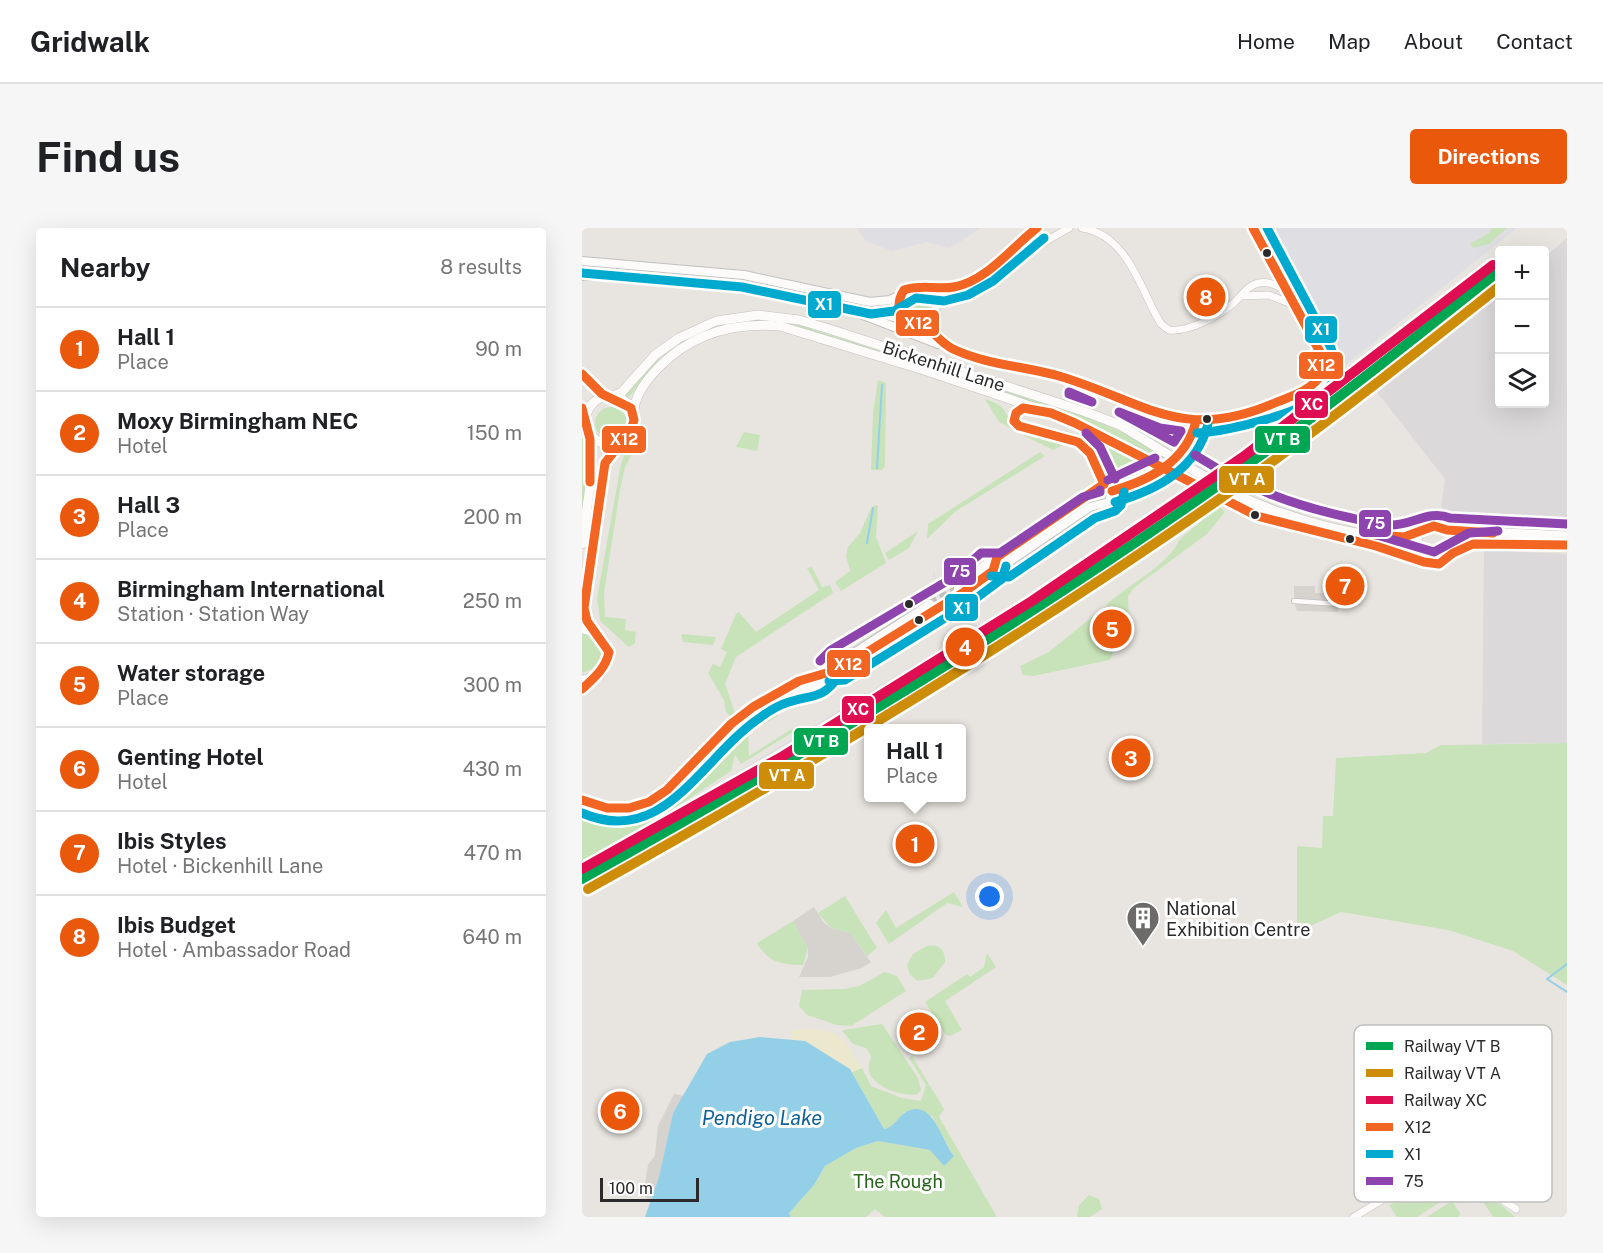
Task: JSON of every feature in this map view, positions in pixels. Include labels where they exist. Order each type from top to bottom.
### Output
[{"type":"main road","name":"Bickenhill Lane","points":[[609,397],[622,392],[655,355],[696,329],[740,316],[779,317],[826,328],[1120,425],[1242,497],[1298,518],[1375,536],[1404,537],[1421,531]]},
{"type":"main road","name":"Bickenhill Lane","points":[[633,416],[634,404],[647,380],[680,348],[710,333],[757,324],[802,331],[1051,413],[1158,464],[1234,504],[1290,528],[1377,546],[1422,561]]},
{"type":"main road","points":[[582,544],[592,471],[586,418],[595,402],[609,397],[627,405],[633,416],[632,429],[624,440],[608,454],[605,463],[584,608],[587,630],[604,639],[608,652],[604,670],[587,680]]},
{"type":"main road","points":[[589,432],[605,444],[624,440]]},
{"type":"main road","points":[[1567,536],[1447,530],[1434,526],[1421,531],[1415,549],[1422,561],[1439,564],[1453,553],[1482,542],[1567,545]]},
{"type":"main road","points":[[1447,530],[1454,541],[1453,553]]},
{"type":"street","points":[[975,280],[1037,228]]},
{"type":"street","points":[[582,261],[744,275],[870,302],[890,300],[912,286],[930,290],[948,289],[975,280],[1069,228]]},
{"type":"street","points":[[1082,228],[1105,235],[1122,250],[1164,328],[1178,331],[1191,327],[1230,306],[1247,288],[1258,283],[1270,282],[1286,290]]},
{"type":"street","points":[[1253,228],[1295,307]]},
{"type":"street","points":[[582,276],[614,276],[739,286],[922,324],[929,333],[953,349]]},
{"type":"street","points":[[922,324],[931,319],[936,311],[937,302],[930,290]]},
{"type":"street","points":[[900,294],[898,304],[904,319]]},
{"type":"street","points":[[1241,296],[1269,295],[1295,307]]},
{"type":"street","points":[[844,307],[980,359],[1062,377],[1163,416],[1196,421],[1230,419],[1272,406],[1318,383],[1324,364],[1320,352]]},
{"type":"street","points":[[582,374],[593,387],[609,397]]},
{"type":"street","points":[[582,408],[586,418]]},
{"type":"street","points":[[994,564],[1003,566],[1098,504],[1106,504],[1112,498],[1110,487],[1104,484],[1088,450],[1077,440],[1063,434],[1024,430],[1014,421],[1016,413],[1023,408],[1051,413]]},
{"type":"street","points":[[960,591],[993,571],[997,556],[1104,484]]},
{"type":"street","points":[[1094,490],[1093,496],[1098,504]]},
{"type":"street","points":[[1294,601],[1339,604]]},
{"type":"street","points":[[582,795],[586,802],[609,810],[627,811],[663,794],[733,722],[792,683],[829,669],[837,660],[846,658],[932,606]]},
{"type":"street","points":[[582,689],[587,680]]},
{"type":"street","points":[[1354,1217],[1379,1202]]},
{"type":"street","points":[[1506,1202],[1516,1209]]},
{"type":"shaded area","points":[[857,228],[980,228],[948,248],[927,242],[892,251],[866,241]]},
{"type":"shaded area","points":[[1272,228],[1517,228],[1344,366]]},
{"type":"shaded area","points":[[1567,238],[1567,525],[1454,519],[1441,507],[1445,479],[1376,391],[1495,297],[1495,408],[1549,408],[1549,254]]},
{"type":"shaded area","points":[[1484,550],[1567,554],[1567,743],[1482,744]]},
{"type":"shaded area","points":[[952,560],[964,580],[955,587],[944,565]]},
{"type":"shaded area","points":[[1294,586],[1315,586],[1315,593],[1339,593],[1338,612],[1297,611],[1294,603]]},
{"type":"shaded area","points":[[814,907],[824,923],[831,928],[850,933],[871,962],[862,968],[830,977],[799,977],[808,957],[808,948],[793,921]]},
{"type":"shaded area","points":[[674,1094],[684,1096],[673,1113],[659,1178],[650,1201],[643,1195],[648,1165],[655,1155],[658,1126]]},
{"type":"green space","points":[[1492,228],[1507,228],[1489,244],[1473,248],[1470,244],[1489,233]]},
{"type":"green space","points":[[917,292],[926,296],[930,305],[926,314],[917,318],[908,314],[904,305],[908,296]]},
{"type":"green space","points":[[761,319],[803,326],[1093,419],[1128,435],[1164,456],[1160,460],[1111,436],[987,387],[780,323],[700,333],[662,357],[628,398],[624,395],[654,363],[684,340],[699,332],[717,326]]},
{"type":"green space","points":[[878,380],[886,383],[885,466],[882,470],[871,470],[873,413]]},
{"type":"green space","points":[[985,399],[1001,407],[1014,430],[999,422]]},
{"type":"green space","points":[[611,407],[622,412],[627,423],[622,434],[611,439],[600,434],[595,423],[600,412]]},
{"type":"green space","points":[[582,429],[588,468],[582,506]]},
{"type":"green space","points":[[744,432],[760,435],[757,451],[736,447]]},
{"type":"green space","points":[[1023,435],[1059,437],[1069,442],[1053,450]]},
{"type":"green space","points":[[641,436],[625,467],[604,593],[605,617],[626,619],[625,630],[636,632],[635,643],[629,647],[600,621],[597,598],[621,464],[624,456]]},
{"type":"green space","points":[[1092,440],[1149,469],[1118,479],[1107,476],[1097,450],[1089,443]]},
{"type":"green space","points":[[1040,452],[1045,456],[956,511],[927,539],[928,524]]},
{"type":"green space","points":[[878,506],[876,537],[886,563],[841,591],[835,582],[850,571],[846,556],[848,547],[860,533],[871,508]]},
{"type":"green space","points":[[1219,506],[1225,512],[1207,534],[1135,587],[1128,596],[1129,625],[1117,609],[1110,610],[1106,605],[1157,566],[1174,549],[1179,540]]},
{"type":"green space","points":[[918,531],[909,548],[889,560],[885,553]]},
{"type":"green space","points":[[812,567],[822,587],[830,585],[833,593],[736,657],[725,684],[735,713],[730,716],[726,712],[724,700],[708,673],[713,664],[720,667],[727,652],[721,649],[736,614],[739,612],[756,632],[819,590],[807,568]]},
{"type":"green space","points":[[1097,613],[1101,618],[1091,626],[1113,653],[1110,660],[1033,676],[1023,675],[1020,666],[1049,652]]},
{"type":"green space","points":[[582,633],[599,642],[602,654],[597,667],[582,673]]},
{"type":"green space","points":[[681,634],[716,637],[713,645],[683,642]]},
{"type":"green space","points":[[776,711],[778,716],[748,733],[749,756],[798,725],[798,729],[741,764],[735,755],[731,771],[582,869],[582,809],[612,821],[632,820],[650,813],[682,787],[738,728]]},
{"type":"green space","points":[[1567,743],[1567,985],[1513,951],[1448,930],[1341,912],[1297,932],[1297,846],[1322,848],[1323,816],[1333,816],[1336,758],[1426,753],[1441,745]]},
{"type":"green space","points":[[954,892],[963,907],[947,903],[889,944],[876,923],[886,910],[896,928]]},
{"type":"green space","points":[[845,896],[877,948],[867,956],[850,933],[831,928],[818,913]]},
{"type":"green space","points":[[793,921],[808,948],[803,965],[776,961],[757,943]]},
{"type":"green space","points":[[927,946],[941,949],[945,962],[933,978],[918,981],[910,975],[907,965],[913,954]]},
{"type":"green space","points":[[987,953],[996,967],[945,1001],[962,1030],[950,1036],[945,1034],[925,1002],[967,974],[970,977],[984,967]]},
{"type":"green space","points":[[885,972],[897,976],[906,991],[851,1026],[837,1025],[807,1015],[799,1006],[802,990],[845,989],[859,986]]},
{"type":"green space","points":[[882,1024],[918,1078],[921,1090],[918,1094],[898,1093],[876,1082],[869,1071],[871,1056],[866,1048],[853,1044],[843,1032],[843,1030]]},
{"type":"green space","name":"The Rough","points":[[912,1056],[944,1109],[939,1117],[997,1217],[885,1217],[875,1209],[866,1217],[791,1217],[789,1213],[814,1185],[825,1166],[856,1148],[878,1141],[930,1150],[944,1165],[953,1155],[932,1116],[904,1112],[891,1127],[884,1129],[852,1072],[862,1068],[871,1086],[902,1098],[921,1101],[926,1085],[909,1058]]},
{"type":"green space","points":[[1089,1195],[1099,1199],[1102,1209],[1090,1217],[1077,1217],[1079,1205]]},
{"type":"green space","points":[[1397,1202],[1440,1202],[1417,1217],[1397,1217],[1389,1205]]},
{"type":"green space","points":[[1450,1202],[1460,1213],[1459,1217],[1427,1217]]},
{"type":"green space","points":[[1483,1202],[1500,1204],[1515,1217],[1493,1217]]},
{"type":"sand","points":[[793,1029],[819,1030],[835,1035],[847,1046],[862,1068],[852,1072],[791,1038]]},
{"type":"water","name":"Pendigo Lake","points":[[760,1037],[805,1041],[850,1069],[884,1129],[891,1126],[906,1112],[915,1109],[923,1111],[936,1123],[954,1156],[944,1166],[930,1150],[878,1141],[856,1148],[825,1166],[814,1185],[789,1213],[791,1217],[645,1217],[659,1177],[673,1113],[707,1054],[730,1042]]},
{"type":"waterway","points":[[877,468],[882,385]]},
{"type":"waterway","points":[[867,543],[873,508]]},
{"type":"waterway","points":[[1567,964],[1547,979],[1567,992]]},
{"type":"tunnel","points":[[1297,309],[1320,352]]},
{"type":"tunnel","points":[[930,604],[958,589]]},
{"type":"tunnel","points":[[934,609],[962,593]]},
{"type":"railway","points":[[885,724],[977,668],[1163,544],[1336,403]]},
{"type":"railway","points":[[934,573],[935,578]]},
{"type":"railway","points":[[582,877],[723,782],[952,643]]},
{"type":"railway","points":[[582,888],[729,816],[864,736]]},
{"type":"transit line","name":"X12","points":[[1037,228],[988,271],[966,284],[947,288],[917,287],[904,290],[899,302],[901,316],[908,322],[922,324],[948,346],[966,354],[1059,376],[1141,407],[1189,419],[1215,419],[1244,414],[1308,388],[1322,373],[1320,352],[1253,228]]},
{"type":"transit line","name":"X1","points":[[1197,433],[1228,429],[1287,413],[1319,397],[1329,388],[1334,379],[1335,363],[1331,348],[1267,228]]},
{"type":"transit line","name":"X1","points":[[582,273],[742,287],[871,314],[894,311],[916,298],[944,301],[968,295],[993,281],[1044,238]]},
{"type":"transit line","points":[[582,879],[838,731],[1088,575],[1282,440],[1495,274]]},
{"type":"transit line","points":[[873,724],[1093,585],[1255,474],[1379,382],[1495,290]]},
{"type":"transit line","name":"X12","points":[[582,374],[602,394],[631,408],[634,420],[631,430],[605,463],[584,608],[587,621],[609,652],[602,668],[582,689]]},
{"type":"transit line","name":"75","points":[[1069,392],[1092,402],[1069,394],[1069,392]]},
{"type":"transit line","name":"X12","points":[[582,408],[590,439],[590,482]]},
{"type":"transit line","name":"X12","points":[[1104,484],[1090,453],[1078,442],[1019,426],[1014,421],[1016,413],[1023,408],[1051,413],[1075,423],[1257,516],[1376,546],[1424,562],[1439,564],[1453,553],[1473,544],[1567,545]]},
{"type":"transit line","name":"75","points":[[1119,412],[1160,428],[1181,431],[1174,442],[1119,412]]},
{"type":"transit line","name":"X12","points":[[1112,491],[1153,475],[1175,458],[1184,448],[1196,421]]},
{"type":"transit line","name":"X1","points":[[1115,502],[1160,484],[1185,465],[1203,440],[1208,424]]},
{"type":"transit line","name":"75","points":[[1086,433],[1100,447],[1115,479]]},
{"type":"transit line","name":"75","points":[[1195,455],[1250,485],[1286,500],[1372,523],[1396,525],[1427,517],[1442,516],[1567,524]]},
{"type":"transit line","name":"75","points":[[1108,480],[1155,458]]},
{"type":"transit line","name":"X12","points":[[582,800],[607,808],[629,808],[649,802],[667,790],[731,724],[753,707],[799,681],[840,669],[964,592],[993,571],[997,557],[1104,484]]},
{"type":"transit line","name":"75","points":[[820,661],[831,650],[954,577],[981,553],[1000,553],[1083,497],[1100,492],[1100,490]]},
{"type":"transit line","name":"X1","points":[[991,576],[1009,577],[1095,518],[1115,511],[1121,505],[1124,492]]},
{"type":"transit line","name":"X12","points":[[1375,535],[1404,537],[1434,526],[1447,530],[1493,533]]},
{"type":"transit line","name":"75","points":[[1377,535],[1434,552],[1469,533],[1498,531]]},
{"type":"transit line","name":"X1","points":[[829,681],[845,680],[971,602],[1002,579],[1006,566]]},
{"type":"transit line","name":"X1","points":[[582,813],[611,821],[637,819],[660,809],[761,717],[785,703],[822,693],[839,676]]},
{"type":"transit line","points":[[588,889],[864,729]]},
{"type":"rail line","name":"XC","points":[[582,869],[783,756],[1032,601],[1243,457],[1493,265]]},
{"type":"place","name":"Ibis Budget","points":[[1206,297]]},
{"type":"place","name":"Ibis Styles","points":[[1345,586]]},
{"type":"place","name":"Water storage","points":[[1112,629]]},
{"type":"place","name":"Birmingham International","points":[[965,647]]},
{"type":"place","name":"Hall 3","points":[[1131,758]]},
{"type":"place","name":"Hall 1","points":[[915,844]]},
{"type":"place","name":"National Exhibition Centre","points":[[1143,947]]},
{"type":"place","name":"Moxy Birmingham NEC","points":[[919,1032]]},
{"type":"place","name":"Genting Hotel","points":[[620,1111]]}]
